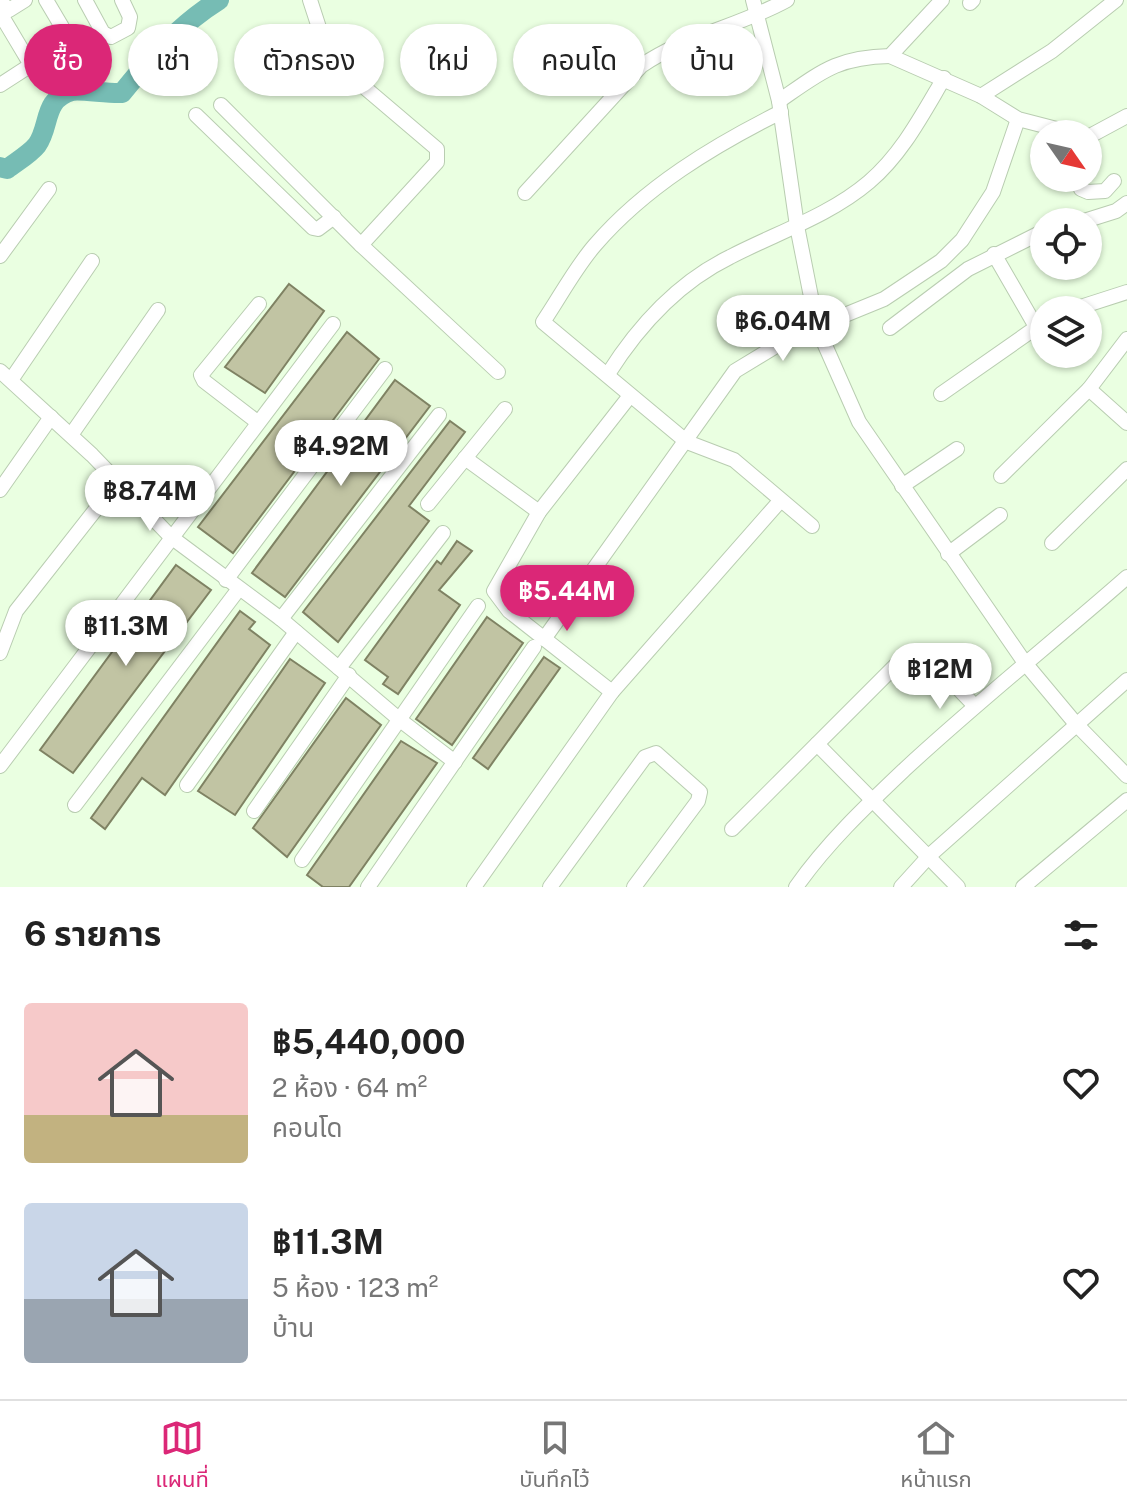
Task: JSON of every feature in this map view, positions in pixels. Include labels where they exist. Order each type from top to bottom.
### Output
[{"type":"street","points":[[0,1],[9,10],[25,0]]},
{"type":"street","points":[[46,0],[60,24]]},
{"type":"street","points":[[85,0],[103,33],[111,37],[128,28],[130,17],[122,0]]},
{"type":"street","points":[[310,0],[324,43],[337,64],[437,149],[439,157],[361,245]]},
{"type":"street","points":[[753,0],[780,107],[797,226],[817,327],[859,422],[1025,663],[1076,724],[1127,776]]},
{"type":"street","points":[[525,193],[641,66],[663,51],[757,17],[787,0]]},
{"type":"street","points":[[890,56],[942,0]]},
{"type":"street","points":[[981,96],[1052,51],[1116,0]]},
{"type":"street","points":[[0,13],[31,65],[0,85]]},
{"type":"street","points":[[812,526],[734,460],[687,442],[629,397],[608,374],[543,322],[595,245],[669,178],[780,107],[839,63],[855,57],[890,56],[944,78],[1018,119],[1030,122]]},
{"type":"street","points":[[608,374],[632,336],[693,278],[844,201],[888,165],[944,78]]},
{"type":"street","points":[[221,105],[361,245],[498,372]]},
{"type":"street","points":[[196,115],[313,228],[318,229],[334,217]]},
{"type":"street","points":[[1102,130],[1127,116]]},
{"type":"street","points":[[368,887],[735,371],[791,337],[884,299],[941,261],[962,240],[993,192],[1018,119]]},
{"type":"street","points":[[1102,191],[1114,181]]},
{"type":"street","points":[[0,256],[49,189]]},
{"type":"street","points":[[1102,215],[1127,203]]},
{"type":"street","points":[[890,328],[994,254],[1030,237]]},
{"type":"street","points":[[994,254],[1030,309]]},
{"type":"street","points":[[92,261],[5,376],[71,435],[171,537],[281,619],[400,720],[455,762]]},
{"type":"street","points":[[1102,300],[1127,292]]},
{"type":"street","points":[[256,421],[204,381],[201,375],[259,304]]},
{"type":"street","points":[[71,435],[158,310]]},
{"type":"street","points":[[0,766],[256,421],[333,324]]},
{"type":"street","points":[[941,394],[1030,331]]},
{"type":"street","points":[[1001,476],[1089,389],[1127,339]]},
{"type":"street","points":[[75,805],[385,369]]},
{"type":"street","points":[[1089,389],[1127,423]]},
{"type":"street","points":[[612,692],[539,643],[494,591],[539,512],[629,397]]},
{"type":"street","points":[[428,504],[505,409]]},
{"type":"street","points":[[281,619],[439,415]]},
{"type":"street","points":[[0,490],[51,417]]},
{"type":"street","points":[[902,486],[957,449]]},
{"type":"street","points":[[465,458],[539,512]]},
{"type":"street","points":[[1052,543],[1127,469]]},
{"type":"street","points":[[0,653],[16,611],[118,481]]},
{"type":"street","points":[[474,887],[612,692],[780,501]]},
{"type":"street","points":[[948,554],[1000,515]]},
{"type":"street","points":[[254,811],[344,672],[443,533]]},
{"type":"street","points":[[796,887],[821,852],[974,705],[1127,577]]},
{"type":"street","points":[[302,860],[478,606]]},
{"type":"street","points":[[187,785],[296,632]]},
{"type":"street","points":[[732,829],[904,657]]},
{"type":"street","points":[[928,657],[974,705]]},
{"type":"street","points":[[901,887],[930,855],[1127,680]]},
{"type":"street","points":[[817,744],[930,855],[958,887]]},
{"type":"street","points":[[550,887],[645,757],[656,753],[700,792],[698,801],[634,887]]},
{"type":"street","points":[[1023,887],[1127,800]]},
{"type":"building","points":[[289,284],[324,311],[265,393],[225,367]]},
{"type":"building","points":[[347,332],[379,359],[233,553],[198,527]]},
{"type":"building","points":[[395,380],[430,406],[285,597],[252,573]]},
{"type":"building","points":[[450,421],[465,432],[409,506],[429,521],[338,642],[303,612]]},
{"type":"building","points":[[457,541],[472,551],[439,590],[460,605],[398,694],[383,684],[388,677],[365,660],[437,561],[441,564]]},
{"type":"building","points":[[176,565],[211,590],[73,773],[40,750]]},
{"type":"building","points":[[240,611],[255,622],[249,629],[270,645],[165,795],[142,778],[105,829],[91,818]]},
{"type":"building","points":[[487,617],[523,643],[452,745],[416,719]]},
{"type":"building","points":[[544,657],[560,668],[488,769],[473,758]]},
{"type":"building","points":[[290,659],[325,683],[235,815],[198,791]]},
{"type":"building","points":[[346,698],[381,725],[287,857],[253,828]]},
{"type":"building","points":[[401,741],[437,763],[349,887],[323,887],[307,875]]},
{"type":"waterway","points":[[0,167],[7,169],[37,145],[51,107],[62,95],[72,91],[122,93],[166,42],[219,0]]}]
